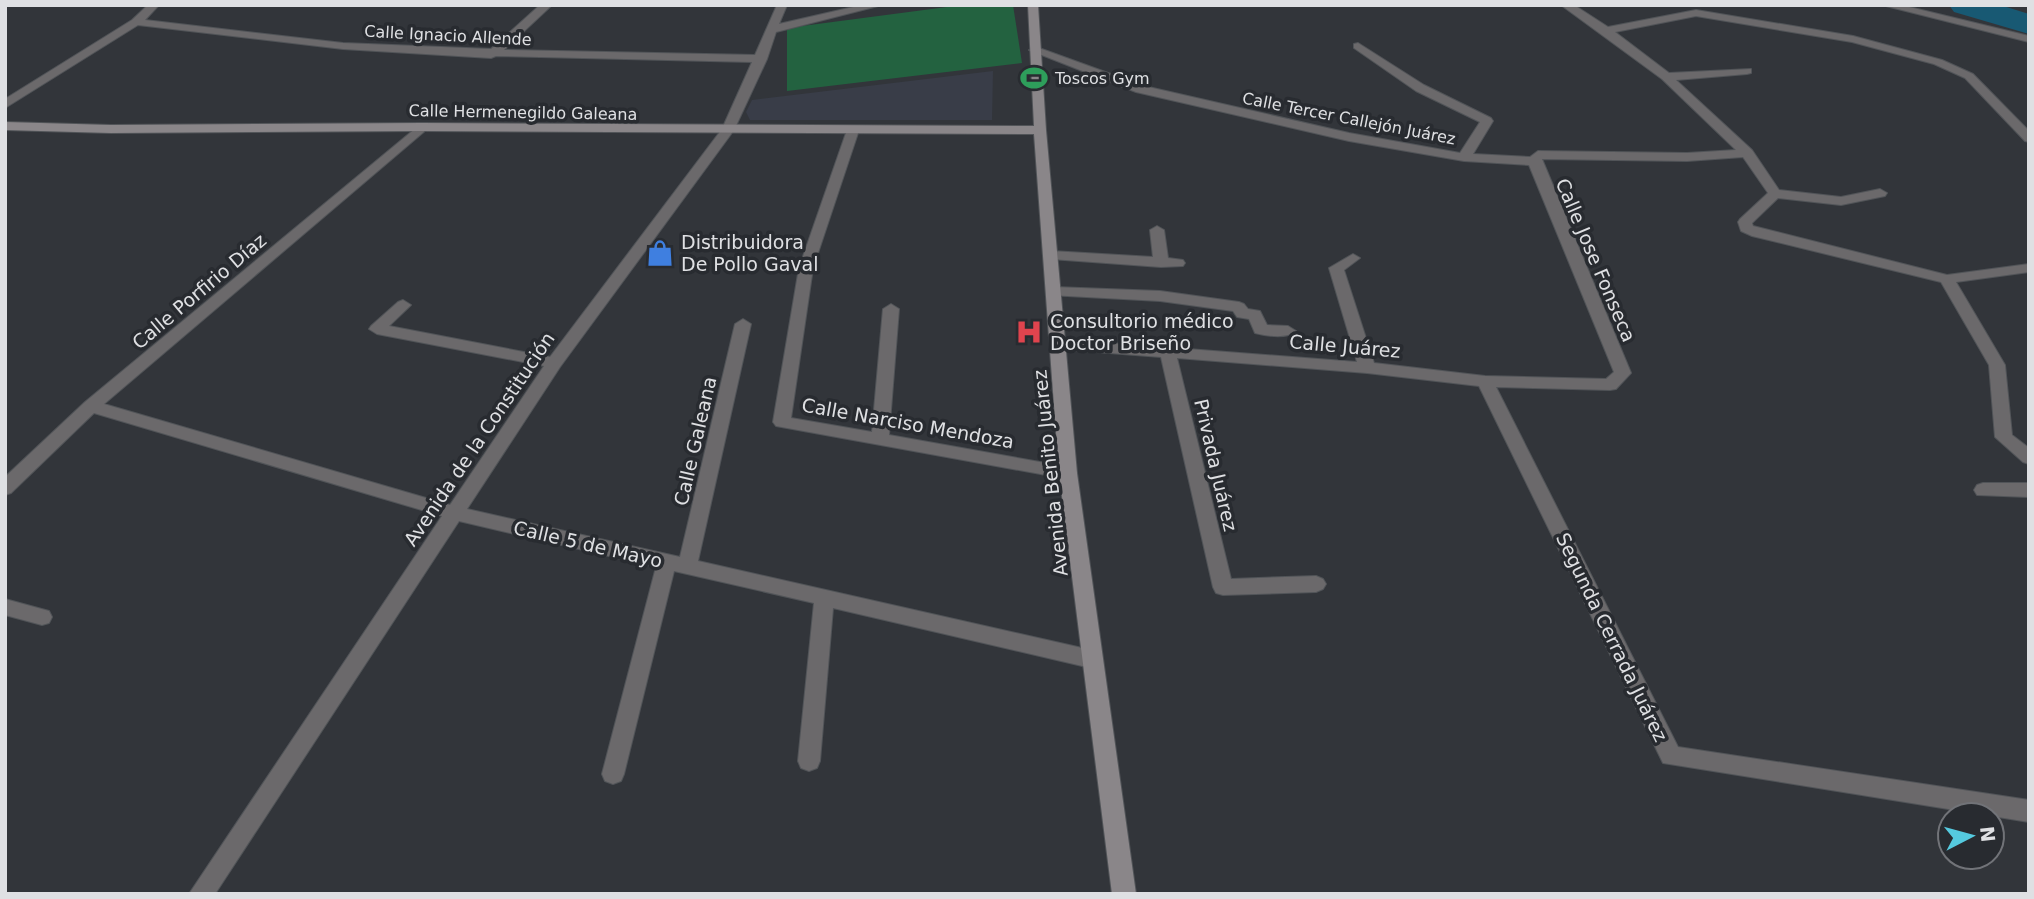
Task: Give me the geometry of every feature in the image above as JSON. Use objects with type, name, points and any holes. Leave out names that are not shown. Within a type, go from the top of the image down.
[{"type":"main road","name":"Avenida Benito Juárez","points":[[1033,5],[1040,130],[1068,473],[1124,894]]},
{"type":"main road","name":"Calle Hermenegildo Galeana","points":[[5,126],[111,129],[422,127],[1040,130]]},
{"type":"street","points":[[5,104],[136,22],[154,5]]},
{"type":"street","points":[[491,55],[547,5]]},
{"type":"street","name":"Avenida de la Constitución","points":[[201,894],[554,363],[728,130],[761,59],[782,5]]},
{"type":"street","points":[[773,29],[877,5]]},
{"type":"street","points":[[1566,5],[1606,31],[1666,77],[1747,153],[1775,194]]},
{"type":"street","points":[[1886,5],[2029,39]]},
{"type":"street","points":[[1606,31],[1696,13],[1853,39],[1938,62],[1969,76],[2029,138]]},
{"type":"street","name":"Calle Ignacio Allende","points":[[136,22],[343,46],[491,55],[761,59]]},
{"type":"street","points":[[1359,46],[1420,88],[1488,121],[1464,157]]},
{"type":"street","name":"Calle Tercer Callejón Juárez","points":[[1035,51],[1140,89],[1349,137],[1464,157],[1534,161],[1538,155],[1687,157],[1747,153]]},
{"type":"street","points":[[1666,77],[1747,71]]},
{"type":"street","name":"Calle Porfirio Díaz","points":[[5,488],[91,406],[422,127]]},
{"type":"street","name":"Calle Narciso Mendoza","points":[[853,130],[806,268],[782,422],[1068,473]]},
{"type":"street","name":"Calle Jose Fonseca","points":[[1534,161],[1623,373]]},
{"type":"street","points":[[1880,193],[1841,201],[1775,194],[1745,222],[1746,228],[1757,233],[1947,279],[2029,268]]},
{"type":"street","points":[[1157,230],[1161,263]]},
{"type":"street","points":[[1110,242],[1114,258]]},
{"type":"street","points":[[1051,255],[1178,263]]},
{"type":"street","points":[[1353,258],[1336,268],[1367,368]]},
{"type":"street","points":[[1947,279],[1997,365],[2004,437],[2029,458]]},
{"type":"street","points":[[1054,292],[1160,296],[1239,307],[1242,314],[1255,314],[1261,330],[1288,331]]},
{"type":"street","points":[[403,305],[377,329],[554,363]]},
{"type":"street","points":[[880,439],[891,309]]},
{"type":"street","name":"Calle Galeana","points":[[613,774],[677,564],[743,324]]},
{"type":"street","name":"Calle Juárez","points":[[1058,344],[1367,368],[1485,381],[1610,385],[1623,373]]},
{"type":"street","name":"Privada Juárez","points":[[1168,353],[1223,587],[1316,584]]},
{"type":"street","name":"Segunda Cerrada Juárez","points":[[1485,381],[1671,756],[2029,811]]},
{"type":"street","name":"Calle 5 de Mayo","points":[[91,406],[454,513],[1091,659]]},
{"type":"street","points":[[1983,490],[2029,490]]},
{"type":"street","points":[[809,761],[824,598]]},
{"type":"street","points":[[5,607],[42,617]]},
{"type":"shaded area","points":[[993,71],[992,120],[750,120],[746,112],[752,100]]},
{"type":"green space","points":[[962,5],[1013,5],[1022,63],[787,91],[787,28]]},
{"type":"waterway","points":[[1965,5],[2029,24]]},
{"type":"place","name":"Toscos Gym","points":[[1034,78]]},
{"type":"place","name":"Distribuidora De Pollo Gaval","points":[[660,253]]},
{"type":"place","name":"Consultorio médico Doctor Briseño","points":[[1029,332]]}]
